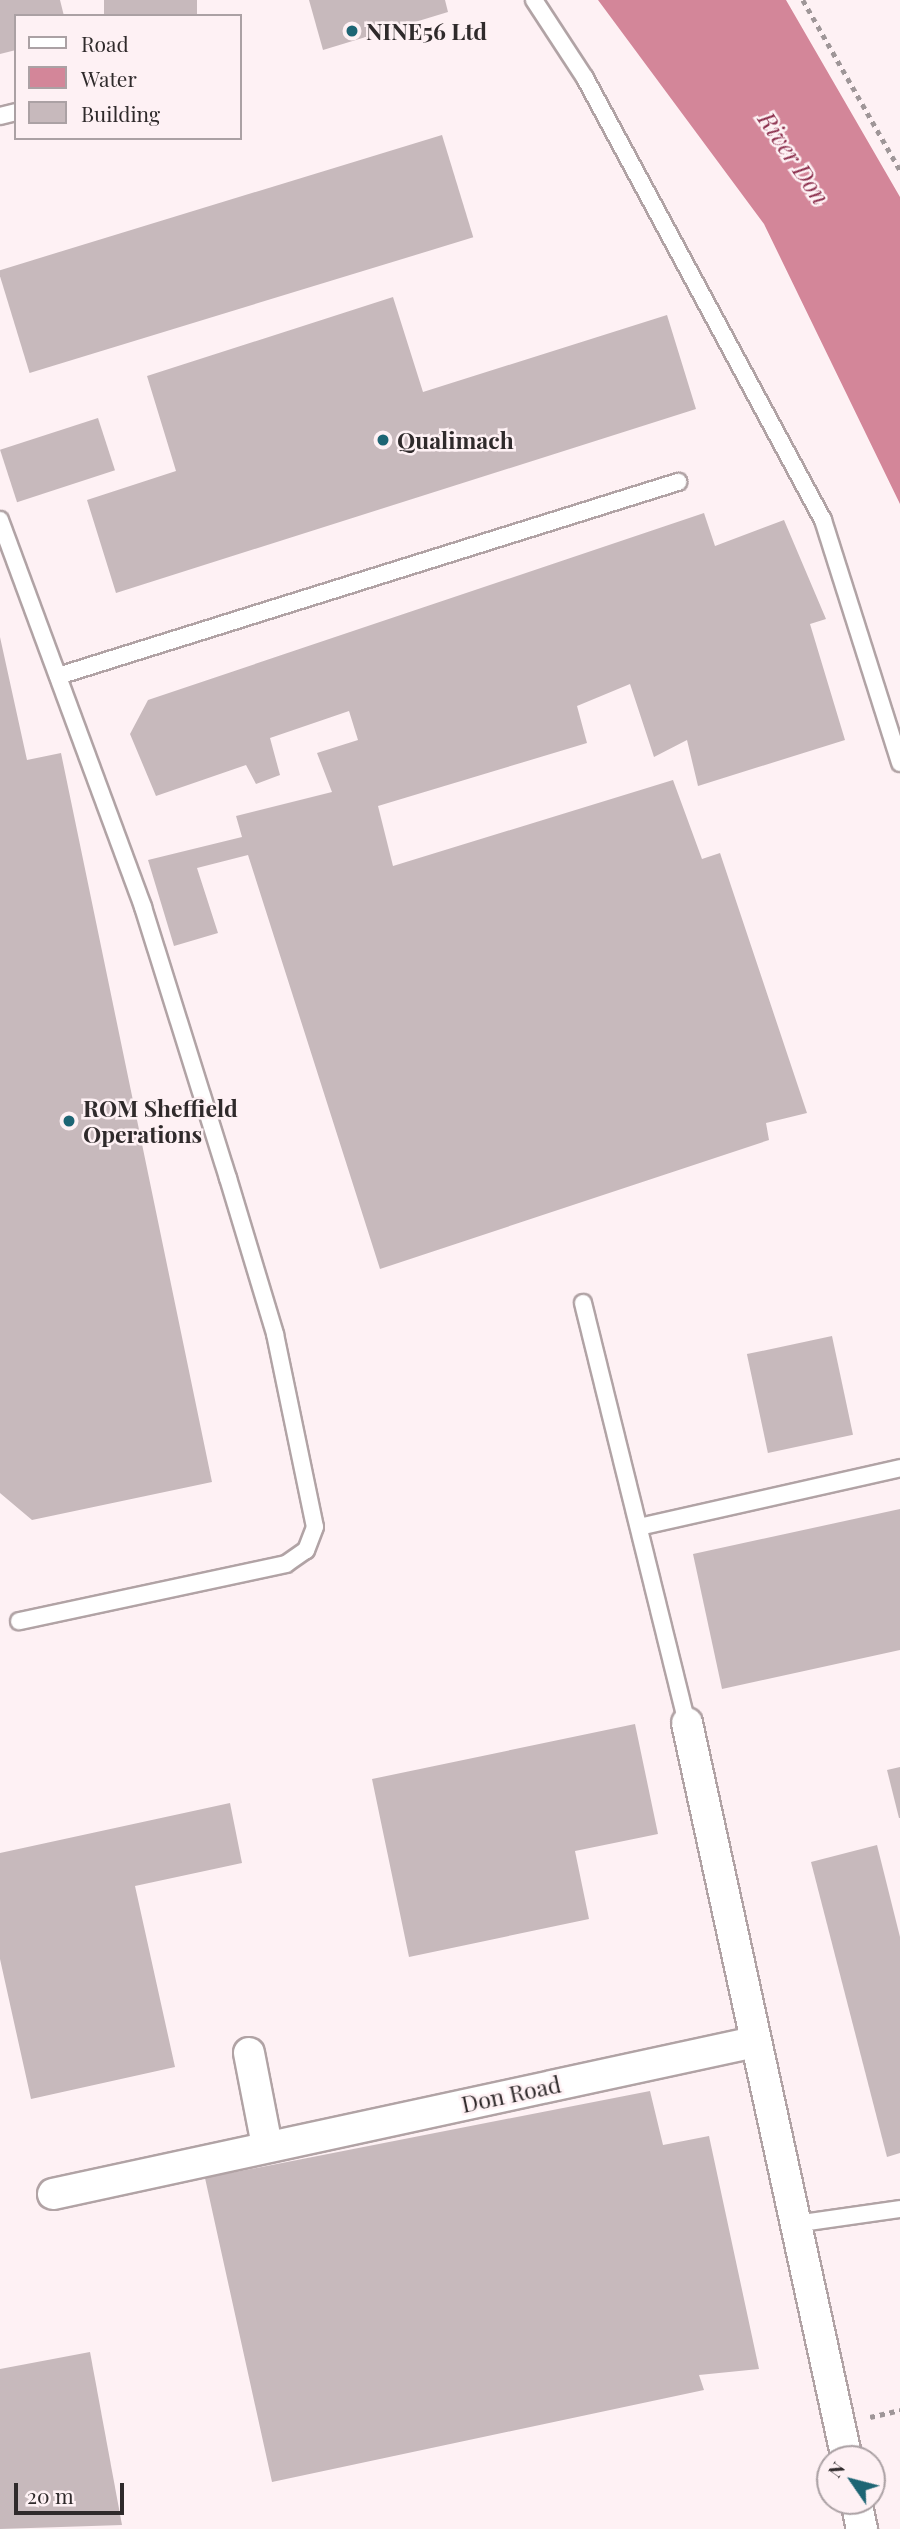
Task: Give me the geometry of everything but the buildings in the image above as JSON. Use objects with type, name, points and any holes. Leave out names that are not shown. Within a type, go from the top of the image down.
[{"type":"street","points":[[687,1723],[844,2445]]},
{"type":"street","name":"Don Road","points":[[53,2194],[755,2042]]},
{"type":"street","points":[[249,2053],[267,2146]]},
{"type":"lane","points":[[534,0],[585,78],[823,520],[900,763]]},
{"type":"lane","points":[[58,676],[678,482]]},
{"type":"lane","points":[[0,520],[143,907],[228,1178],[275,1334],[314,1527],[306,1550],[286,1564],[19,1621]]},
{"type":"lane","points":[[583,1303],[687,1723]]},
{"type":"lane","points":[[639,1527],[900,1468]]},
{"type":"lane","points":[[795,2224],[900,2209]]},
{"type":"path","points":[[803,0],[900,170]]},
{"type":"water","name":"River Don","points":[[598,0],[786,0],[900,197],[900,504],[764,224]]},
{"type":"place","name":"NINE56 Ltd","points":[[352,31]]},
{"type":"place","name":"Qualimach","points":[[383,440]]},
{"type":"place","name":"ROM Sheffield Operations","points":[[69,1121]]}]
